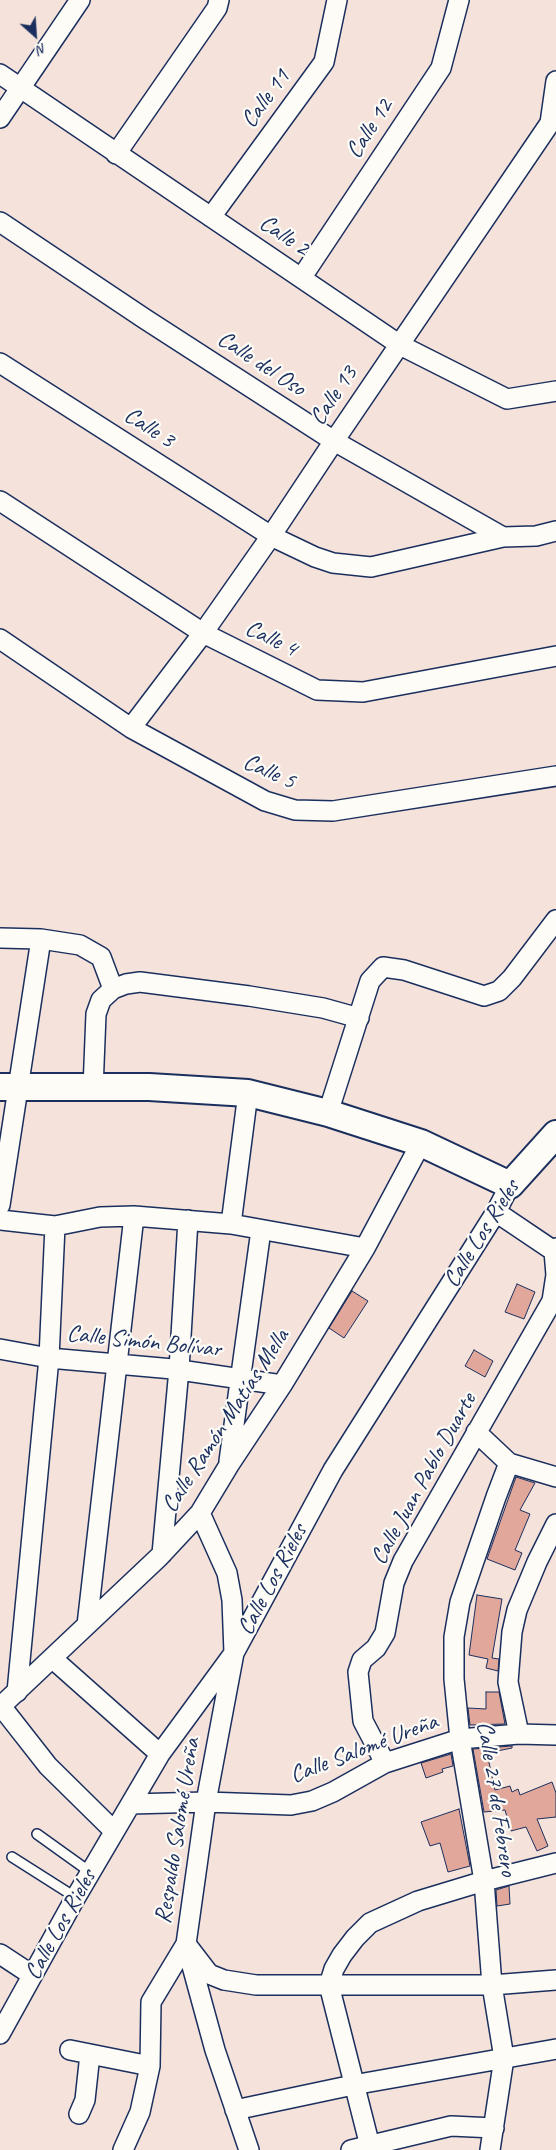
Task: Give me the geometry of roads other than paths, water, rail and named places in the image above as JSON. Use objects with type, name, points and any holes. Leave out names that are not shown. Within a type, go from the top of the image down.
[{"type":"street","points":[[0,118],[80,0]]},
{"type":"street","points":[[116,154],[217,8],[219,0]]},
{"type":"street","name":"Calle 11","points":[[211,216],[324,62],[337,0]]},
{"type":"street","name":"Calle 12","points":[[302,277],[441,68],[459,0]]},
{"type":"street","name":"Calle 2","points":[[0,74],[400,344],[507,399],[556,391]]},
{"type":"street","name":"Calle 13","points":[[131,728],[203,634],[271,536],[550,123],[556,81]]},
{"type":"street","name":"Calle del Oso","points":[[0,222],[334,441],[503,537]]},
{"type":"street","name":"Calle 3","points":[[0,363],[271,536],[315,557],[333,563],[371,567],[503,537],[536,536],[556,531]]},
{"type":"street","name":"Calle 4","points":[[0,501],[203,634],[317,690],[363,692],[556,656]]},
{"type":"street","name":"Calle 5","points":[[0,639],[131,728],[265,802],[295,810],[333,811],[556,776]]},
{"type":"street","points":[[328,1113],[370,981],[383,967],[404,970],[484,996],[499,991],[512,978],[556,920]]},
{"type":"street","points":[[0,938],[41,939],[80,945],[100,957],[114,989]]},
{"type":"street","points":[[0,1205],[8,1088],[41,939]]},
{"type":"street","points":[[93,1089],[96,1014],[101,1000],[114,989],[126,984],[140,982],[323,1008],[359,1018]]},
{"type":"street","points":[[8,1088],[93,1089],[149,1087],[248,1093],[328,1113],[421,1143],[510,1185]]},
{"type":"street","points":[[232,1224],[248,1093]]},
{"type":"street","name":"Calle Los Rieles","points":[[0,2034],[75,1897],[160,1754],[234,1653],[333,1470],[496,1212],[510,1185],[556,1134]]},
{"type":"street","name":"Calle Ramón Matías Mella","points":[[0,1707],[162,1554],[200,1513],[228,1465],[282,1385],[365,1248],[421,1143]]},
{"type":"street","points":[[496,1212],[555,1249]]},
{"type":"street","points":[[0,1220],[55,1226],[100,1217],[134,1216],[188,1220],[232,1224],[365,1248]]},
{"type":"street","points":[[87,1625],[134,1216]]},
{"type":"street","points":[[162,1554],[179,1370],[188,1220]]},
{"type":"street","points":[[16,1692],[49,1358],[55,1226]]},
{"type":"street","points":[[228,1465],[261,1230]]},
{"type":"street","name":"Calle Juan Pablo Duarte","points":[[385,1763],[363,1721],[358,1672],[362,1660],[376,1648],[385,1633],[394,1583],[403,1562],[476,1432],[554,1302],[555,1249]]},
{"type":"street","name":"Calle Simón Bolívar","points":[[0,1349],[49,1358],[179,1370],[282,1385]]},
{"type":"street","points":[[476,1432],[509,1463],[556,1477]]},
{"type":"street","name":"Calle 27 de Febrero","points":[[490,2150],[504,2058],[492,1985],[484,1881],[460,1739],[454,1637],[460,1602],[509,1463]]},
{"type":"street","name":"Respaldo Salomé Ureña","points":[[123,2150],[140,2112],[150,2066],[151,2002],[186,1944],[206,1802],[234,1653],[232,1600],[227,1573],[200,1513]]},
{"type":"street","points":[[519,1734],[508,1682],[512,1632],[518,1610],[537,1562],[556,1524]]},
{"type":"street","points":[[53,1659],[160,1754]]},
{"type":"street","points":[[0,1707],[48,1766],[114,1831]]},
{"type":"street","name":"Calle Salomé Ureña","points":[[130,1804],[206,1802],[291,1805],[312,1801],[333,1792],[385,1763],[460,1739],[519,1734],[556,1734]]},
{"type":"street","points":[[370,2147],[329,1985],[334,1969],[342,1955],[370,1923],[418,1902],[484,1881],[556,1864]]},
{"type":"street","points":[[186,1944],[209,1974],[224,1980],[256,1985],[492,1985],[556,1980]]},
{"type":"street","points":[[186,1944],[215,2050],[249,2150]]},
{"type":"street","points":[[0,1954],[32,1975]]},
{"type":"street","points":[[235,2110],[353,2085],[556,2049]]},
{"type":"street","points":[[70,2050],[150,2066]]},
{"type":"street","points":[[79,2114],[85,2100],[90,2054]]},
{"type":"street","points":[[351,2150],[370,2147],[451,2126],[494,2128]]},
{"type":"lane","points":[[37,1834],[90,1872]]},
{"type":"lane","points":[[12,1857],[75,1897]]}]
